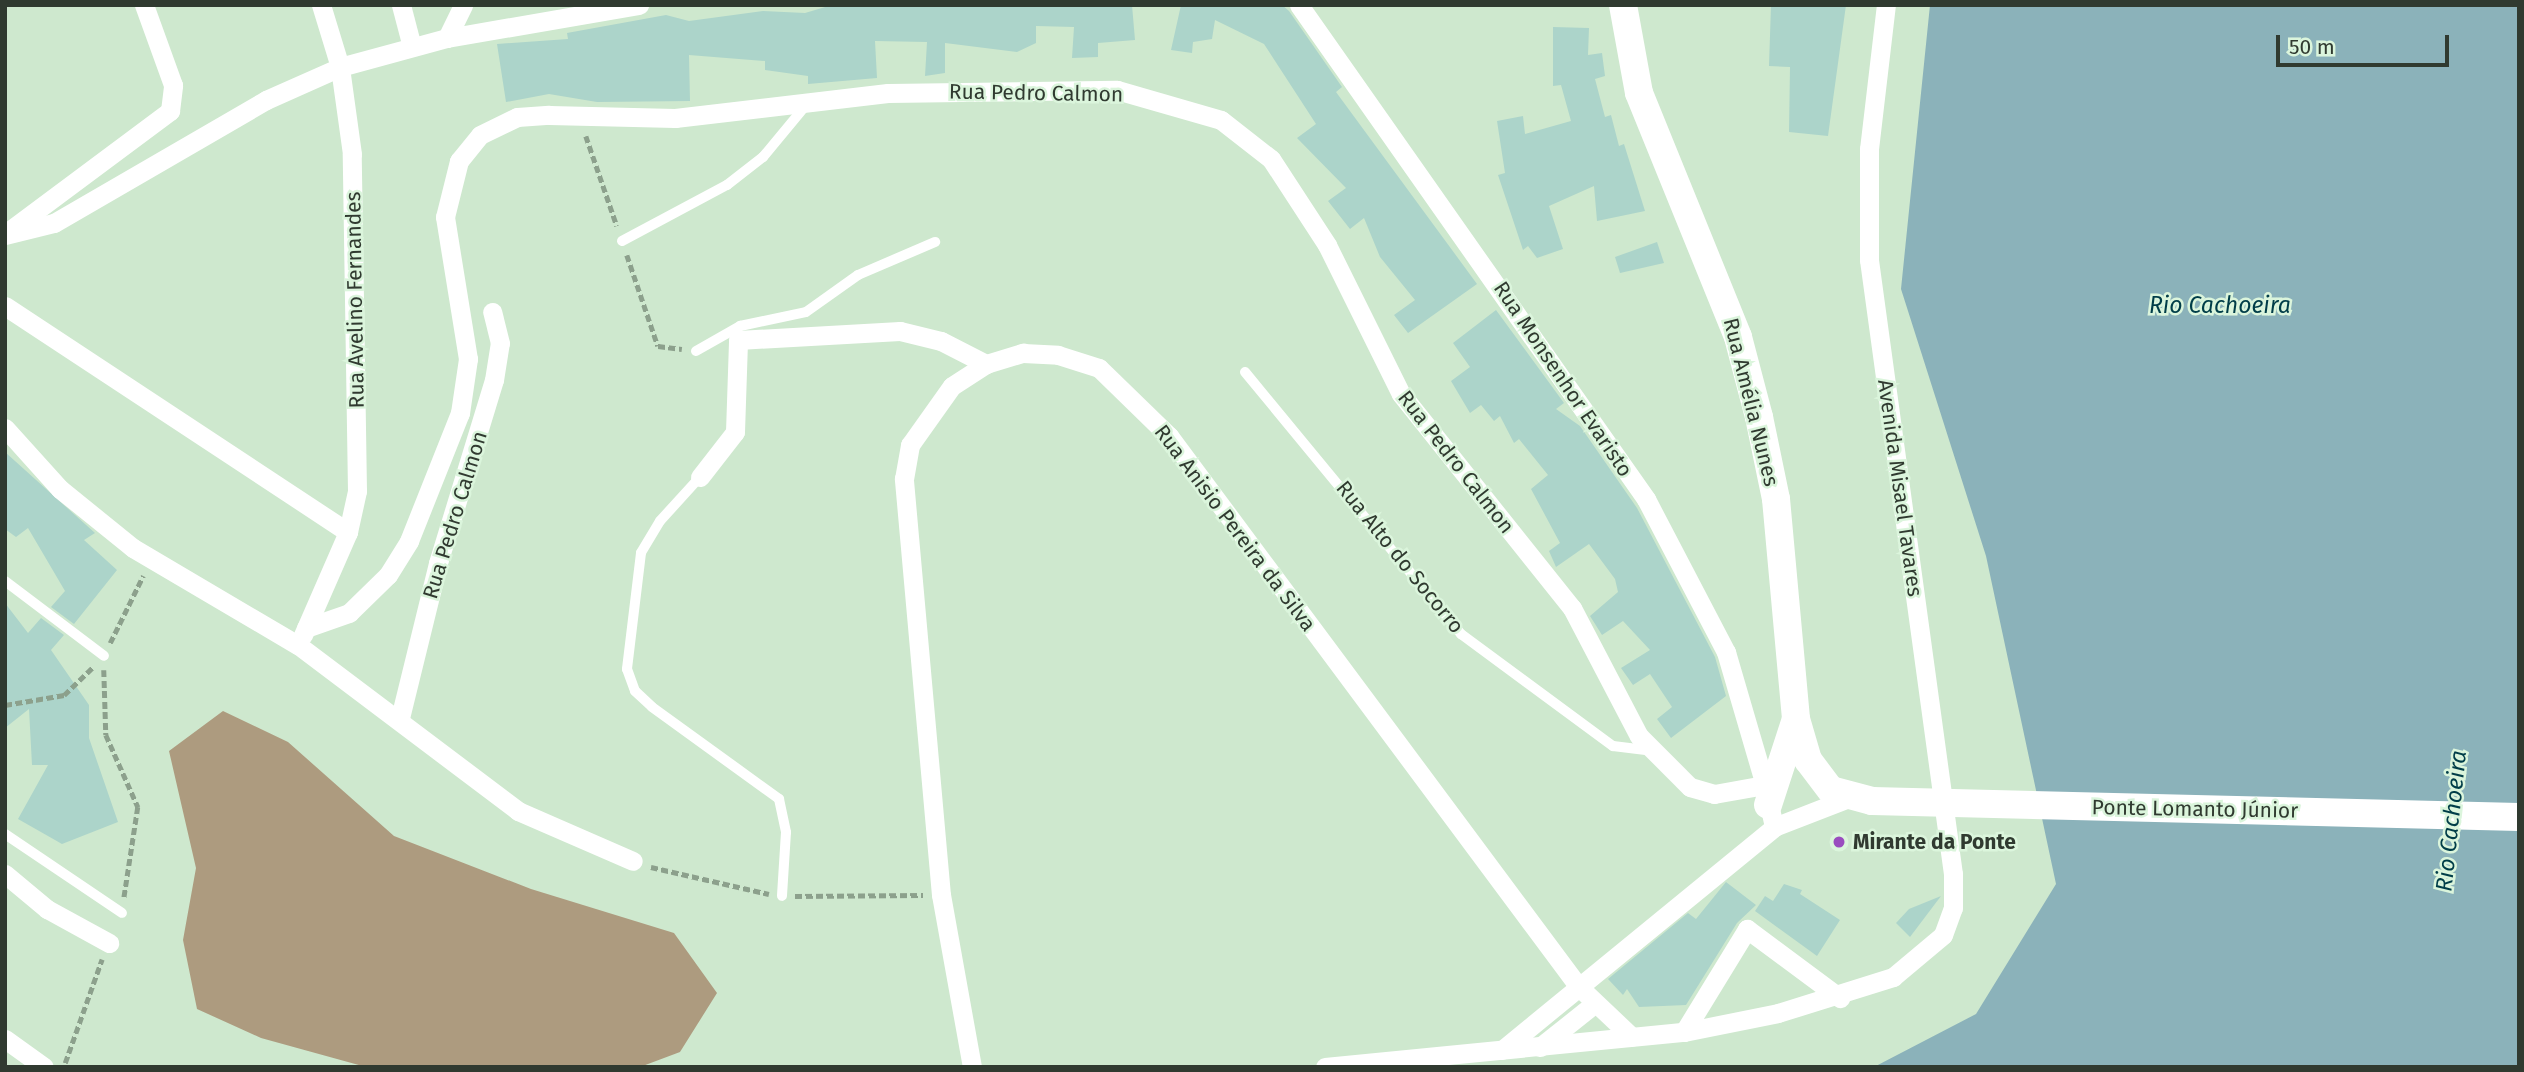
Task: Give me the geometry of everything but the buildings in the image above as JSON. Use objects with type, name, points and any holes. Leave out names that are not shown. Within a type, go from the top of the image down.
[{"type":"main road","name":"Rua Amélia Nunes","points":[[1623,5],[1639,93],[1738,337],[1759,417],[1776,499],[1796,719],[1814,770],[1859,800]]},
{"type":"main road","points":[[1769,806],[1796,719]]},
{"type":"main road","name":"Ponte Lomanto Júnior","points":[[1859,800],[2519,817]]},
{"type":"street","points":[[5,235],[170,111],[173,85],[144,5]]},
{"type":"street","name":"Rua Avelino Fernandes","points":[[302,637],[348,532],[357,491],[357,310],[352,154],[340,67],[321,5]]},
{"type":"street","points":[[401,5],[412,47]]},
{"type":"street","points":[[447,38],[463,5]]},
{"type":"street","points":[[5,235],[54,223],[266,100],[340,67],[447,38],[639,5]]},
{"type":"street","name":"Rua Monsenhor Evaristo","points":[[1299,5],[1646,499],[1726,652],[1769,806]]},
{"type":"street","name":"Avenida Misael Tavares","points":[[1840,998],[1920,960],[1943,935],[1953,908],[1953,874],[1869,260],[1869,149],[1885,5]]},
{"type":"street","name":"Rua Pedro Calmon","points":[[302,637],[349,613],[387,575],[409,541],[460,413],[468,359],[445,217],[459,161],[480,135],[517,117],[675,118],[810,101],[968,89],[1117,90],[1221,120],[1245,135],[1271,159],[1326,245],[1401,394],[1572,608],[1652,751],[1690,787],[1769,806]]},
{"type":"street","points":[[5,306],[348,532]]},
{"type":"street","name":"Rua Pedro Calmon","points":[[400,718],[438,563],[501,351],[492,312]]},
{"type":"street","points":[[700,477],[735,432],[738,340],[900,331],[941,341],[986,365]]},
{"type":"street","name":"Rua Anisio Pereira da Silva","points":[[972,1067],[941,895],[904,479],[911,444],[928,413],[986,365],[1023,353],[1089,365],[1169,436],[1578,986],[1594,1004],[1632,1037]]},
{"type":"street","points":[[5,428],[60,489],[152,559],[302,637],[464,775],[518,811],[633,861]]},
{"type":"street","points":[[1502,1050],[1578,986],[1769,806],[1859,800]]},
{"type":"street","points":[[5,874],[47,909],[109,943]]},
{"type":"street","points":[[1684,1032],[1746,929],[1840,998]]},
{"type":"street","points":[[1325,1067],[1684,1032],[1840,998]]},
{"type":"street","points":[[1539,1048],[1594,1004]]},
{"type":"street","points":[[5,1039],[44,1067]]},
{"type":"lane","points":[[622,241],[727,185],[763,157],[810,101]]},
{"type":"lane","points":[[696,351],[740,326],[806,312],[859,275],[934,242]]},
{"type":"lane","name":"Rua Alto do Socorro","points":[[1245,372],[1461,634],[1613,746],[1652,751]]},
{"type":"lane","points":[[700,477],[660,521],[642,553],[627,669],[635,691],[652,707],[779,799],[786,832],[782,896]]},
{"type":"lane","points":[[5,581],[104,656]]},
{"type":"lane","points":[[5,834],[122,913]]},
{"type":"path","points":[[5,705],[64,695],[104,656],[152,559]]},
{"type":"path","points":[[104,656],[106,735],[138,807],[122,913]]},
{"type":"path","points":[[64,1067],[84,996],[109,943]]},
{"type":"shaded area","points":[[223,711],[288,742],[394,836],[531,889],[674,933],[717,993],[680,1052],[640,1067],[366,1067],[261,1038],[197,1009],[183,940],[196,868],[169,751]]},
{"type":"water","name":"Rio Cachoeira","points":[[1930,5],[2519,5],[2519,1067],[1874,1067],[1976,1014],[2056,884],[1986,556],[1901,289]]},
{"type":"place","name":"Mirante da Ponte","points":[[1839,842]]}]
